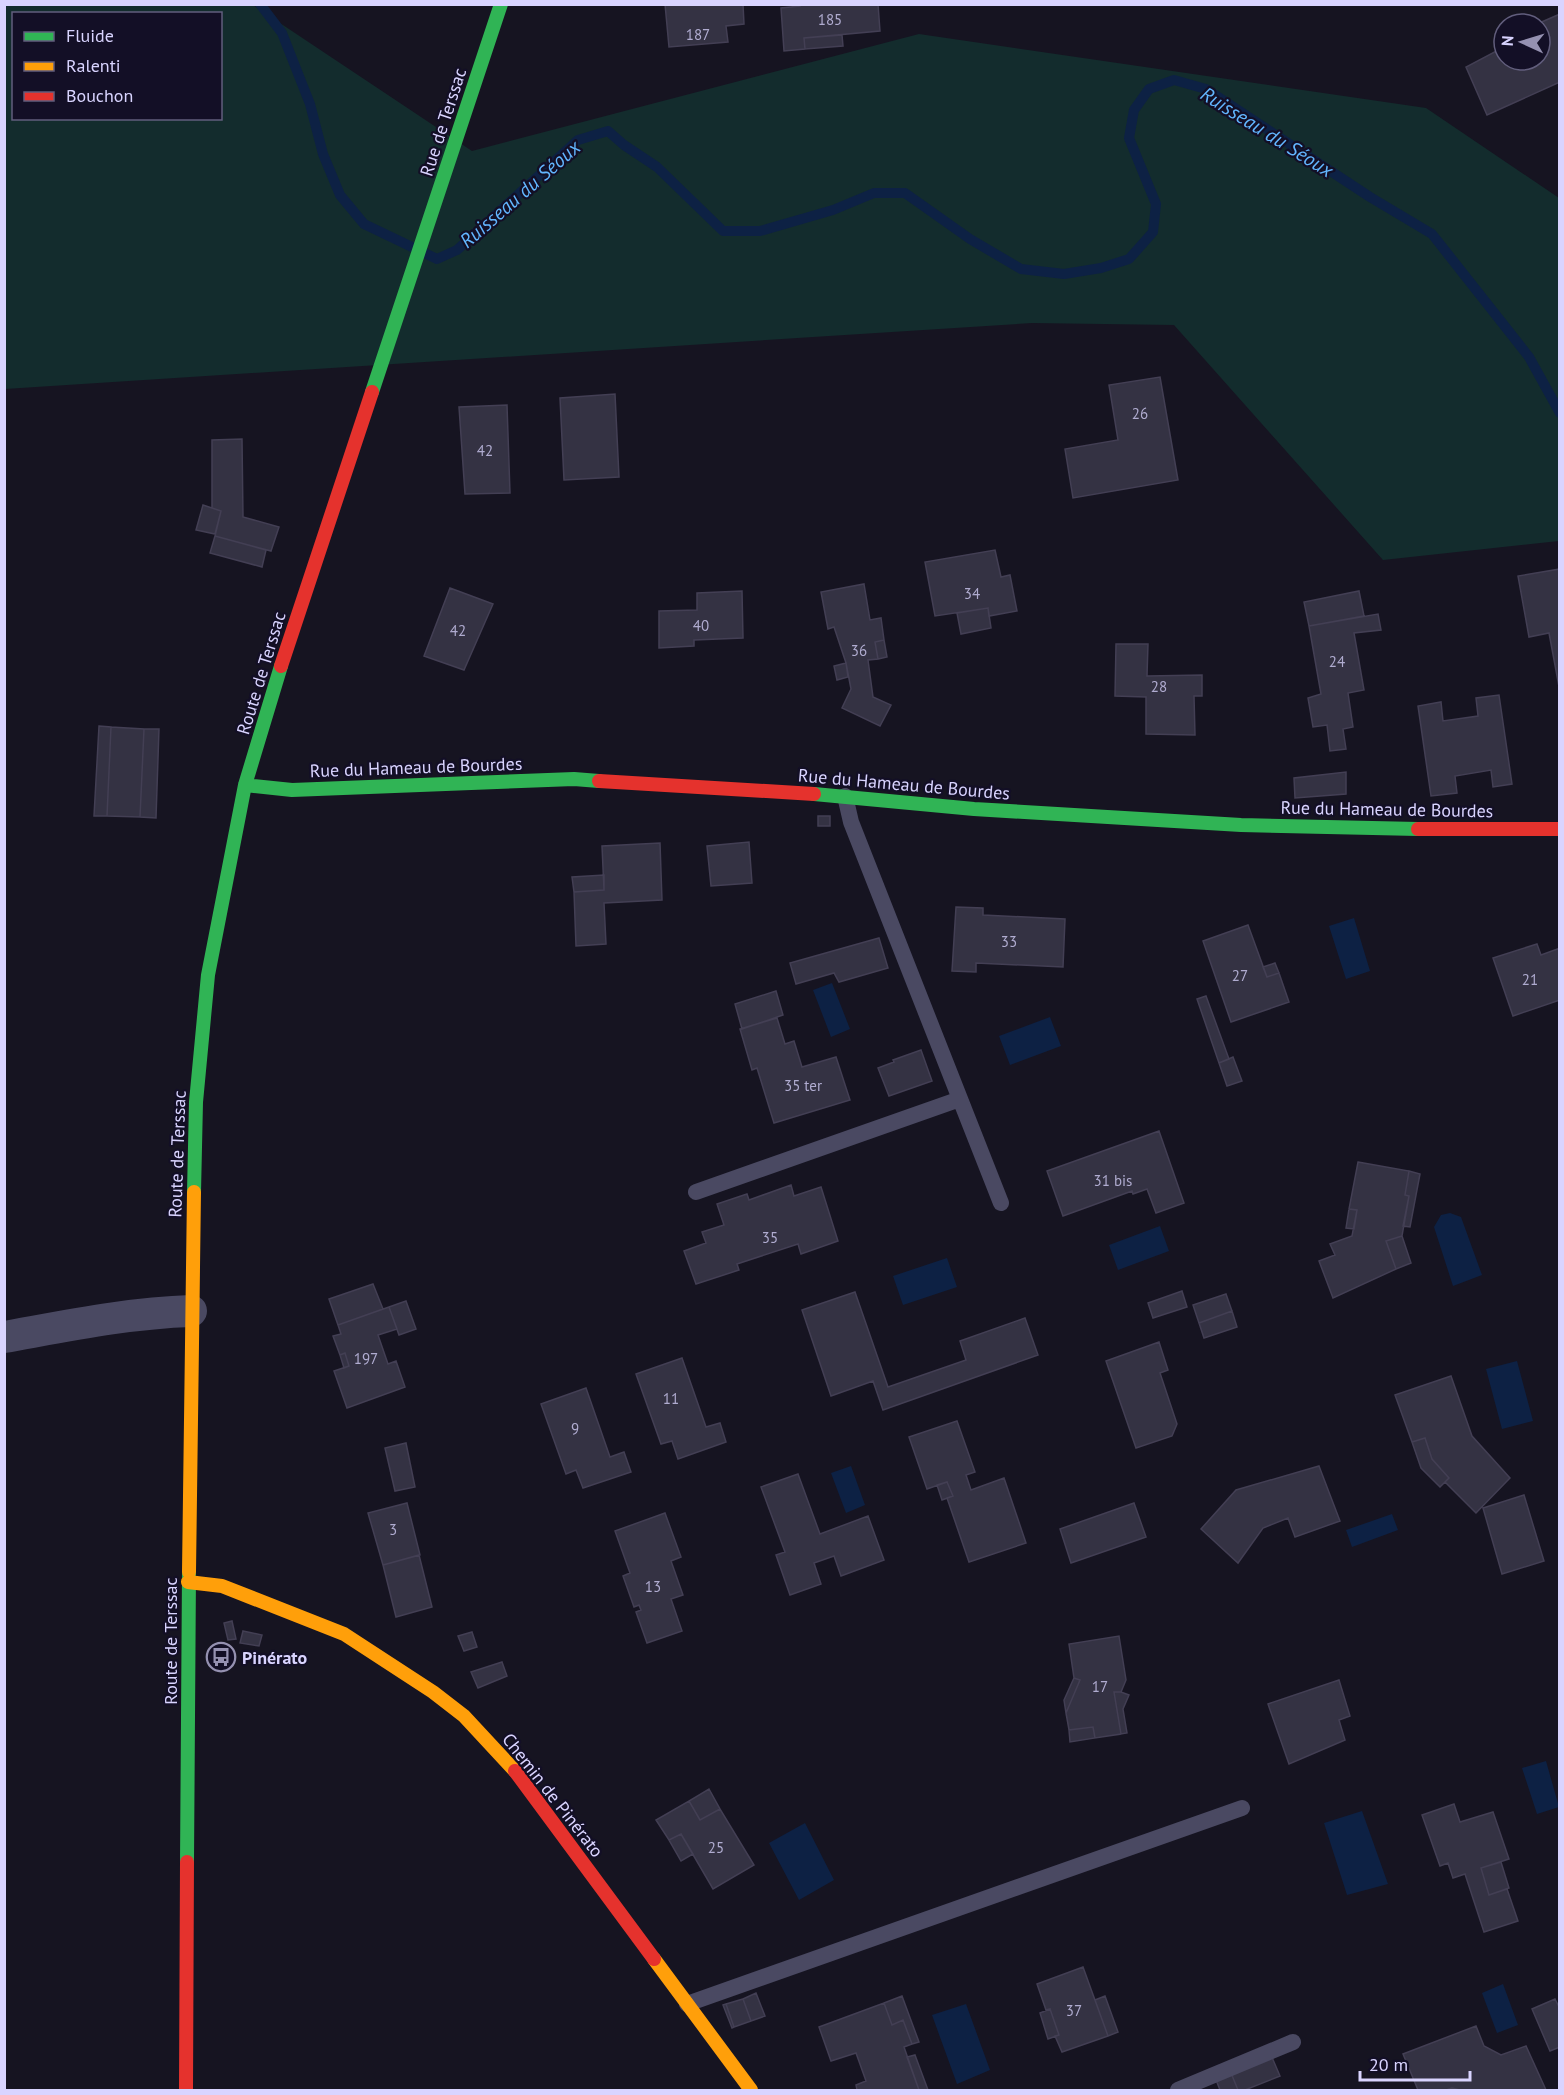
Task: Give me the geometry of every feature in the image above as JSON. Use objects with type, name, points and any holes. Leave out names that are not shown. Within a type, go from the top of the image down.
[{"type":"street","name":"Rue de Terssac","points":[[419,251],[501,4]]},
{"type":"street","name":"Route de Terssac","points":[[186,2091],[191,1311],[196,1102],[207,986],[222,896],[245,785],[286,649],[419,251]]},
{"type":"street","name":"Rue du Hameau de Bourdes","points":[[245,785],[292,790],[574,779],[845,796],[974,809],[1241,825],[1389,829],[1560,829]]},
{"type":"street","points":[[4,1337],[157,1312],[191,1311]]},
{"type":"street","name":"Chemin de Pinérato","points":[[188,1582],[222,1586],[344,1634],[433,1692],[464,1716],[515,1771],[751,2091]]},
{"type":"lane","points":[[845,796],[851,822],[1001,1203]]},
{"type":"lane","points":[[696,1192],[960,1099]]},
{"type":"lane","points":[[687,2004],[1242,1808]]},
{"type":"lane","points":[[1178,2091],[1293,2042]]},
{"type":"green space","points":[[5,5],[253,5],[472,151],[919,34],[1426,108],[1559,198],[1559,541],[1383,560],[1174,325],[1032,323],[5,389]]},
{"type":"water","points":[[1354,918],[1370,971],[1346,979],[1329,926]]},
{"type":"water","points":[[832,983],[850,1029],[831,1037],[813,990]]},
{"type":"water","points":[[1050,1017],[1061,1046],[1010,1065],[999,1036]]},
{"type":"water","points":[[1450,1213],[1461,1217],[1482,1275],[1453,1286],[1434,1227],[1441,1215]]},
{"type":"water","points":[[1160,1226],[1169,1251],[1118,1270],[1109,1245]]},
{"type":"water","points":[[947,1258],[957,1287],[903,1305],[893,1276]]},
{"type":"water","points":[[1517,1361],[1533,1421],[1502,1429],[1486,1369]]},
{"type":"water","points":[[851,1466],[865,1505],[846,1513],[831,1473]]},
{"type":"water","points":[[1392,1514],[1398,1530],[1352,1547],[1346,1530]]},
{"type":"water","points":[[1546,1761],[1559,1807],[1537,1814],[1522,1768]]},
{"type":"water","points":[[1362,1811],[1388,1884],[1347,1895],[1324,1823]]},
{"type":"water","points":[[805,1823],[834,1880],[799,1900],[769,1843]]},
{"type":"water","points":[[1503,1984],[1518,2025],[1497,2033],[1482,1993]]},
{"type":"water","points":[[966,2004],[990,2070],[957,2084],[932,2015]]},
{"type":"building","points":[[665,4],[743,4],[744,24],[726,26],[728,42],[669,47]]},
{"type":"building","points":[[800,4],[878,4],[880,31],[804,38],[805,49],[784,51],[781,8],[800,6]]},
{"type":"building","points":[[1560,14],[1560,82],[1487,115],[1466,67],[1492,53],[1492,72],[1552,72],[1552,17]]},
{"type":"building","points":[[842,35],[843,46],[805,49],[804,38]]},
{"type":"building","points":[[1160,377],[1178,480],[1073,498],[1065,449],[1118,440],[1109,385]]},
{"type":"building","points":[[615,394],[619,477],[564,480],[560,398]]},
{"type":"building","points":[[507,405],[510,493],[465,494],[459,407]]},
{"type":"building","points":[[242,439],[243,517],[279,527],[271,551],[215,536],[221,511],[212,508],[212,440]]},
{"type":"building","points":[[203,505],[221,511],[215,534],[196,530]]},
{"type":"building","points":[[215,536],[266,550],[262,567],[210,553]]},
{"type":"building","points":[[995,550],[1001,577],[1010,575],[1017,611],[989,616],[988,608],[935,616],[925,562]]},
{"type":"building","points":[[1560,569],[1560,692],[1549,633],[1529,637],[1518,576]]},
{"type":"building","points":[[864,584],[870,620],[881,618],[884,640],[875,642],[878,659],[868,660],[873,697],[891,705],[880,726],[842,708],[851,689],[846,663],[834,627],[828,629],[821,592]]},
{"type":"building","points":[[450,588],[493,604],[464,670],[424,656]]},
{"type":"building","points":[[742,591],[743,638],[694,640],[694,646],[659,648],[659,611],[697,610],[697,593]]},
{"type":"building","points":[[1359,591],[1364,616],[1309,626],[1304,602]]},
{"type":"building","points":[[988,608],[991,628],[961,634],[957,613]]},
{"type":"building","points":[[1378,614],[1381,630],[1354,633],[1364,690],[1348,693],[1353,727],[1343,729],[1346,749],[1330,751],[1327,725],[1313,727],[1308,698],[1321,694],[1309,626]]},
{"type":"building","points":[[884,640],[887,657],[878,659],[875,642]]},
{"type":"building","points":[[1116,644],[1148,644],[1147,676],[1202,675],[1202,696],[1194,696],[1195,735],[1146,734],[1146,697],[1115,696]]},
{"type":"building","points":[[846,663],[848,677],[837,680],[834,666]]},
{"type":"building","points":[[1499,695],[1512,784],[1493,787],[1491,770],[1455,776],[1457,793],[1431,796],[1418,706],[1441,702],[1443,721],[1478,716],[1476,698]]},
{"type":"building","points":[[99,726],[111,727],[107,816],[94,816]]},
{"type":"building","points":[[111,727],[144,729],[140,817],[107,816]]},
{"type":"building","points":[[144,729],[159,729],[156,818],[140,817]]},
{"type":"building","points":[[1346,772],[1346,794],[1295,798],[1294,778]]},
{"type":"building","points":[[818,816],[830,816],[830,826],[818,826]]},
{"type":"building","points":[[749,842],[752,883],[711,886],[707,846]]},
{"type":"building","points":[[660,843],[662,900],[604,903],[606,944],[576,946],[574,892],[604,890],[602,846]]},
{"type":"building","points":[[604,875],[604,890],[574,892],[572,877]]},
{"type":"building","points":[[956,907],[983,908],[983,915],[1065,919],[1063,967],[976,963],[976,972],[952,971]]},
{"type":"building","points":[[1248,925],[1267,977],[1279,973],[1289,1002],[1231,1022],[1203,941]]},
{"type":"building","points":[[879,938],[888,968],[839,982],[834,973],[796,984],[790,963]]},
{"type":"building","points":[[1537,944],[1541,955],[1560,948],[1560,1000],[1513,1016],[1493,958]]},
{"type":"building","points":[[1275,963],[1279,973],[1267,977],[1263,967]]},
{"type":"building","points":[[776,991],[783,1015],[742,1029],[735,1004]]},
{"type":"building","points":[[1206,996],[1229,1059],[1219,1063],[1197,999]]},
{"type":"building","points":[[777,1018],[785,1044],[794,1041],[802,1067],[836,1057],[850,1100],[774,1123],[757,1068],[752,1070],[740,1029]]},
{"type":"building","points":[[921,1050],[932,1081],[889,1096],[878,1068]]},
{"type":"building","points":[[1233,1057],[1242,1081],[1227,1086],[1219,1063]]},
{"type":"building","points":[[1159,1131],[1184,1203],[1156,1213],[1147,1189],[1133,1194],[1132,1191],[1063,1216],[1047,1171]]},
{"type":"building","points":[[1358,1162],[1409,1171],[1405,1195],[1409,1196],[1402,1236],[1386,1241],[1396,1269],[1333,1298],[1319,1261],[1335,1255],[1330,1244],[1352,1236],[1357,1210],[1349,1209]]},
{"type":"building","points":[[1409,1171],[1420,1174],[1410,1227],[1403,1226],[1409,1196],[1405,1195]]},
{"type":"building","points":[[791,1185],[794,1196],[821,1187],[838,1241],[801,1254],[798,1244],[737,1264],[739,1270],[696,1284],[684,1251],[706,1243],[702,1232],[724,1225],[717,1204],[747,1194],[749,1200]]},
{"type":"building","points":[[1349,1209],[1357,1210],[1354,1229],[1346,1228]]},
{"type":"building","points":[[1402,1236],[1411,1263],[1396,1269],[1386,1241]]},
{"type":"building","points":[[373,1284],[383,1309],[338,1325],[329,1299]]},
{"type":"building","points":[[1182,1291],[1187,1307],[1153,1318],[1148,1303]]},
{"type":"building","points":[[855,1292],[888,1387],[966,1360],[960,1341],[1025,1318],[1038,1355],[883,1410],[873,1381],[831,1396],[802,1310]]},
{"type":"building","points":[[1226,1294],[1232,1311],[1199,1323],[1193,1305]]},
{"type":"building","points":[[406,1301],[416,1329],[399,1335],[389,1307]]},
{"type":"building","points":[[389,1307],[397,1329],[378,1335],[388,1364],[396,1361],[405,1387],[347,1408],[334,1371],[349,1366],[345,1353],[340,1355],[333,1336],[341,1334],[338,1325]]},
{"type":"building","points":[[1232,1311],[1237,1327],[1204,1338],[1199,1323]]},
{"type":"building","points":[[1159,1342],[1168,1370],[1160,1373],[1177,1424],[1172,1436],[1136,1448],[1106,1361]]},
{"type":"building","points":[[345,1353],[349,1366],[344,1368],[340,1355]]},
{"type":"building","points":[[682,1358],[706,1427],[720,1423],[726,1442],[678,1459],[672,1441],[661,1444],[636,1374]]},
{"type":"building","points":[[1451,1376],[1472,1436],[1510,1478],[1476,1513],[1445,1482],[1449,1478],[1432,1459],[1425,1438],[1412,1442],[1395,1395]]},
{"type":"building","points":[[586,1388],[610,1457],[624,1452],[631,1472],[583,1488],[576,1470],[566,1474],[541,1404]]},
{"type":"building","points":[[957,1421],[975,1472],[966,1475],[971,1490],[1004,1478],[1026,1543],[969,1562],[947,1498],[953,1496],[947,1482],[927,1489],[909,1437]]},
{"type":"building","points":[[1425,1438],[1432,1459],[1449,1478],[1440,1487],[1421,1468],[1412,1442]]},
{"type":"building","points":[[406,1443],[415,1487],[395,1491],[385,1448]]},
{"type":"building","points":[[1319,1466],[1340,1521],[1295,1537],[1288,1518],[1263,1528],[1238,1563],[1201,1529],[1236,1490]]},
{"type":"building","points":[[798,1474],[820,1534],[868,1516],[884,1560],[841,1576],[834,1556],[814,1563],[821,1584],[790,1595],[776,1555],[785,1552],[761,1487]]},
{"type":"building","points":[[947,1482],[953,1496],[942,1500],[937,1485]]},
{"type":"building","points":[[1524,1495],[1544,1561],[1502,1574],[1483,1508]]},
{"type":"building","points":[[407,1503],[420,1555],[383,1565],[368,1513]]},
{"type":"building","points":[[1134,1503],[1146,1537],[1071,1563],[1060,1529]]},
{"type":"building","points":[[665,1513],[681,1557],[671,1561],[683,1595],[671,1599],[682,1631],[647,1643],[636,1612],[641,1610],[639,1605],[634,1607],[623,1576],[630,1573],[615,1531]]},
{"type":"building","points":[[419,1555],[432,1607],[396,1617],[383,1565]]},
{"type":"building","points":[[232,1621],[236,1639],[228,1640],[224,1623]]},
{"type":"building","points":[[243,1631],[262,1635],[259,1646],[240,1643]]},
{"type":"building","points":[[472,1632],[477,1647],[464,1651],[458,1636]]},
{"type":"building","points":[[1119,1636],[1126,1680],[1121,1692],[1114,1692],[1121,1734],[1095,1738],[1093,1727],[1069,1730],[1066,1713],[1080,1680],[1074,1678],[1069,1644]]},
{"type":"building","points":[[502,1662],[507,1676],[478,1688],[471,1672]]},
{"type":"building","points":[[1074,1678],[1080,1680],[1066,1713],[1064,1700]]},
{"type":"building","points":[[1339,1680],[1350,1716],[1339,1720],[1345,1740],[1289,1764],[1268,1704]]},
{"type":"building","points":[[1114,1692],[1129,1695],[1123,1709],[1127,1733],[1121,1734]]},
{"type":"building","points":[[1093,1727],[1095,1738],[1070,1742],[1069,1730]]},
{"type":"building","points":[[709,1789],[720,1809],[700,1820],[689,1801]]},
{"type":"building","points":[[689,1801],[700,1820],[720,1809],[754,1865],[713,1889],[681,1834],[669,1840],[656,1820]]},
{"type":"building","points":[[1454,1804],[1460,1822],[1493,1812],[1509,1859],[1481,1868],[1489,1895],[1507,1889],[1518,1921],[1484,1932],[1465,1874],[1453,1878],[1448,1863],[1440,1866],[1422,1815]]},
{"type":"building","points":[[681,1834],[693,1854],[681,1861],[669,1840]]},
{"type":"building","points":[[1501,1862],[1509,1888],[1489,1895],[1481,1868]]},
{"type":"building","points":[[1083,1967],[1108,2036],[1062,2052],[1055,2036],[1059,2035],[1050,2009],[1046,2010],[1037,1984]]},
{"type":"building","points":[[756,1993],[765,2016],[751,2021],[743,1999]]},
{"type":"building","points":[[902,1996],[919,2042],[912,2044],[903,2020],[892,2025],[884,2003]]},
{"type":"building","points":[[1105,1996],[1118,2032],[1108,2036],[1095,2000]]},
{"type":"building","points":[[743,1999],[751,2021],[734,2027],[726,2004]]},
{"type":"building","points":[[1555,1999],[1560,2009],[1560,2047],[1550,2051],[1532,2009]]},
{"type":"building","points":[[884,2003],[892,2025],[903,2020],[912,2044],[904,2047],[919,2090],[857,2090],[856,2085],[866,2081],[856,2053],[831,2061],[819,2027]]},
{"type":"building","points":[[726,2004],[734,2027],[732,2028],[723,2005]]},
{"type":"building","points":[[1050,2009],[1059,2035],[1048,2039],[1040,2013]]},
{"type":"building","points":[[1476,2026],[1484,2046],[1501,2055],[1526,2046],[1546,2090],[1460,2090],[1452,2088],[1418,2090],[1403,2054]]},
{"type":"building","points":[[915,2055],[928,2090],[919,2090],[907,2057]]},
{"type":"building","points":[[1271,2055],[1280,2076],[1245,2090],[1238,2090],[1231,2073]]},
{"type":"building","points":[[1231,2073],[1238,2090],[1220,2090],[1216,2080]]},
{"type":"waterway","name":"Ruisseau du Séoux","points":[[260,4],[282,33],[310,104],[323,154],[340,195],[364,224],[437,259],[457,250],[578,140],[608,131],[624,145],[657,167],[723,231],[760,231],[833,210],[874,193],[905,193],[970,239],[1021,269],[1064,274],[1101,268],[1129,259],[1153,232],[1156,204],[1129,138],[1134,110],[1149,89],[1174,80],[1206,89],[1370,197],[1432,234],[1529,357],[1560,413]]},
{"type":"traffic: fast","points":[[372,392],[501,4]]},
{"type":"traffic: fast","points":[[194,1192],[196,1102],[208,975],[245,785],[281,666]]},
{"type":"traffic: fast","points":[[245,785],[292,790],[574,779],[599,781]]},
{"type":"traffic: fast","points":[[814,794],[974,809],[1241,825],[1418,829]]},
{"type":"traffic: fast","points":[[187,1862],[189,1572]]},
{"type":"traffic: slow","points":[[189,1572],[194,1192]]},
{"type":"traffic: slow","points":[[188,1582],[222,1586],[344,1634],[433,1692],[464,1716],[515,1771]]},
{"type":"traffic: slow","points":[[654,1959],[751,2090]]},
{"type":"traffic: jam","points":[[281,666],[372,392]]},
{"type":"traffic: jam","points":[[599,781],[814,794]]},
{"type":"traffic: jam","points":[[1418,829],[1560,829]]},
{"type":"traffic: jam","points":[[515,1771],[654,1959]]},
{"type":"traffic: jam","points":[[186,2090],[187,1862]]},
{"type":"place","name":"Pinérato","points":[[221,1657]]}]
